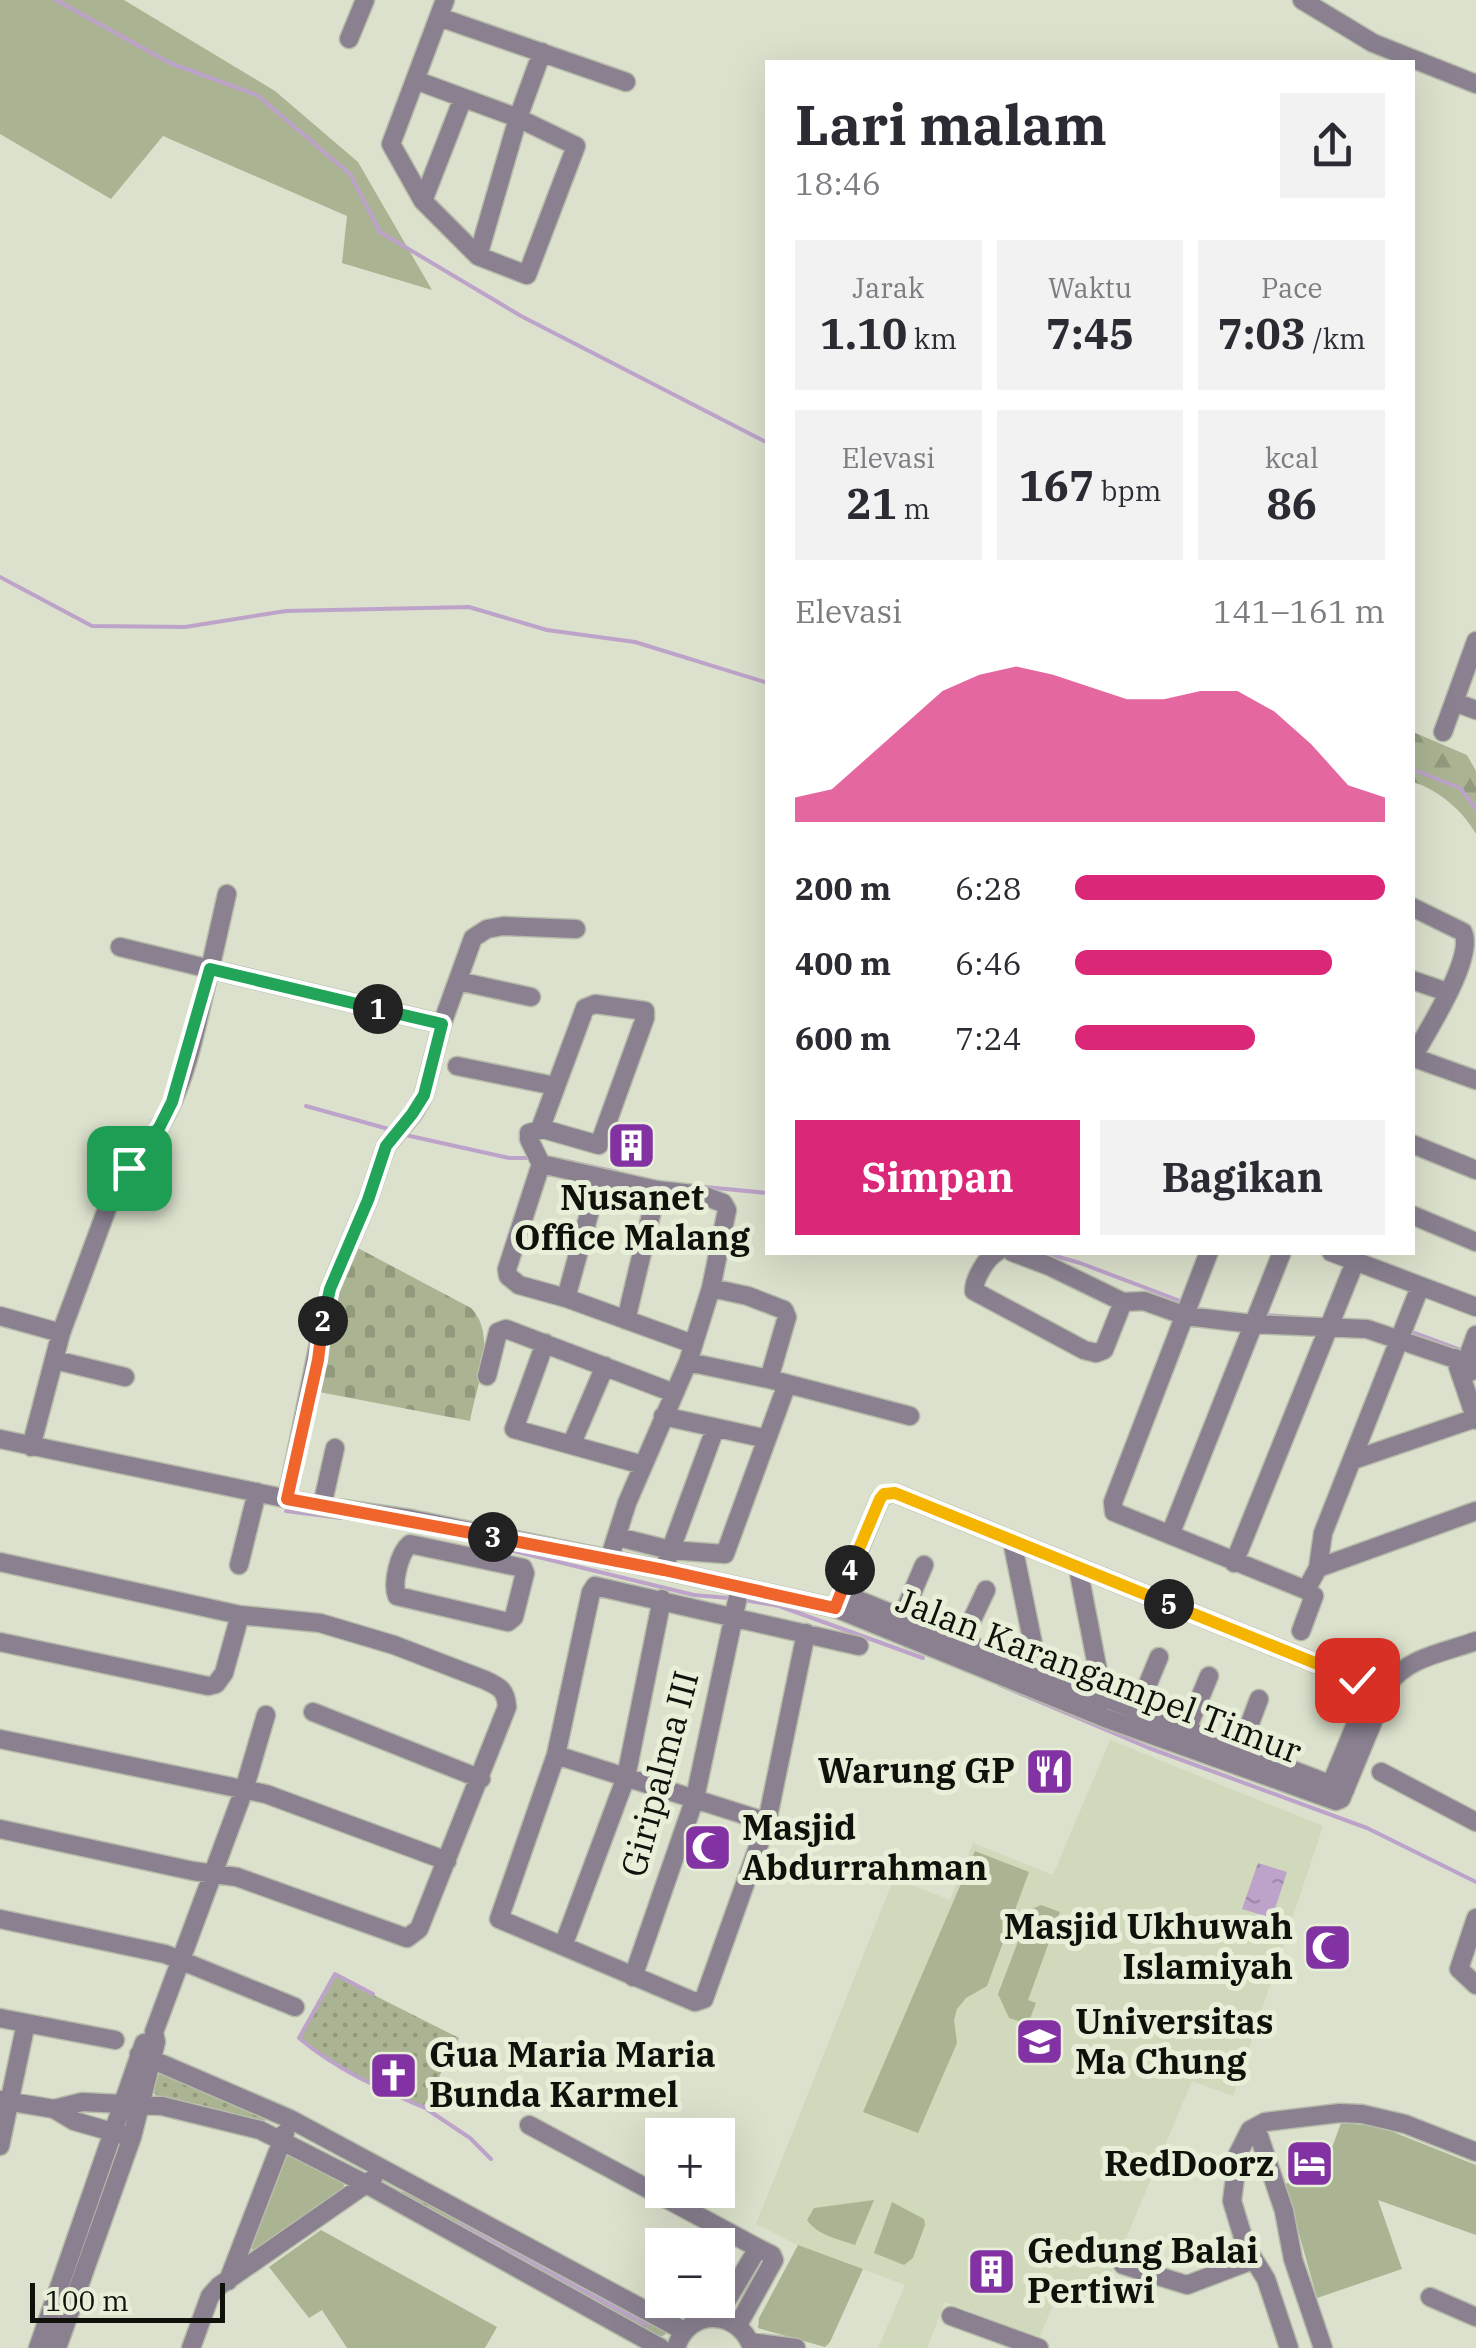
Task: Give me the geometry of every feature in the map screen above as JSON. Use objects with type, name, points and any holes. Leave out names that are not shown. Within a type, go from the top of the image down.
[{"type":"street","points":[[349,39],[365,0]]},
{"type":"street","points":[[1302,0],[1373,43],[1476,84]]},
{"type":"street","points":[[415,80],[518,118],[576,146],[528,275],[478,256],[423,201],[391,144],[415,80],[442,8],[542,52],[626,82]]},
{"type":"street","points":[[478,256],[518,118],[542,52]]},
{"type":"street","points":[[423,201],[463,98]]},
{"type":"street","points":[[1443,732],[1476,641]]},
{"type":"street","points":[[1454,702],[1476,710]]},
{"type":"street","points":[[31,1447],[62,1333],[116,1186],[160,1126],[172,1102],[227,894]]},
{"type":"street","points":[[1415,908],[1463,932],[1467,943],[1458,974],[1415,1053]]},
{"type":"street","points":[[287,1499],[318,1360],[324,1309],[386,1146],[424,1095],[442,1024],[473,938],[487,928],[503,926],[576,929]]},
{"type":"street","points":[[120,947],[442,1024]]},
{"type":"street","points":[[1458,974],[1476,982]]},
{"type":"street","points":[[458,981],[531,997]]},
{"type":"street","points":[[1415,981],[1446,992]]},
{"type":"street","points":[[544,1129],[542,1124],[585,1008],[594,1004],[645,1011],[603,1141],[594,1146],[544,1129],[533,1129],[530,1133],[528,1139],[539,1160],[508,1276],[519,1285],[626,1320],[691,1353],[778,1382],[910,1416]]},
{"type":"street","points":[[1415,1058],[1476,1080]]},
{"type":"street","points":[[457,1066],[555,1086]]},
{"type":"street","points":[[1415,1145],[1476,1170]]},
{"type":"street","points":[[539,1160],[599,1178],[702,1195],[723,1203],[727,1216],[691,1353],[627,1503],[610,1560]]},
{"type":"street","points":[[566,1298],[599,1178]]},
{"type":"street","points":[[626,1320],[658,1190]]},
{"type":"street","points":[[1415,1216],[1476,1242]]},
{"type":"street","points":[[993,1255],[974,1291],[1084,1350],[1104,1350],[1124,1302]]},
{"type":"street","points":[[1020,1255],[1124,1302],[1256,1317],[1333,1320],[1400,1332],[1468,1356]]},
{"type":"street","points":[[1208,1255],[1112,1507],[1114,1512],[1306,1590],[1314,1596],[1301,1631]]},
{"type":"street","points":[[1170,1535],[1281,1255]]},
{"type":"street","points":[[1338,1255],[1476,1307]]},
{"type":"street","points":[[1234,1563],[1355,1262]]},
{"type":"street","points":[[1306,1590],[1318,1568],[1323,1532],[1420,1287]]},
{"type":"street","points":[[618,1537],[670,1550],[725,1554],[766,1439],[787,1317],[784,1310],[748,1296],[711,1288]]},
{"type":"street","points":[[0,1316],[62,1333]]},
{"type":"street","points":[[487,1376],[496,1339],[501,1330],[510,1330],[674,1393]]},
{"type":"street","points":[[545,1343],[514,1429],[644,1466]]},
{"type":"street","points":[[1468,1356],[1476,1385]]},
{"type":"street","points":[[1353,1460],[1476,1419],[1468,1356]]},
{"type":"street","points":[[55,1360],[126,1376]]},
{"type":"street","points":[[572,1444],[606,1366]]},
{"type":"street","points":[[663,1416],[766,1439]]},
{"type":"street","points":[[664,1570],[715,1429]]},
{"type":"street","name":"Jalan Karangampel Timur","points":[[0,1439],[322,1506],[401,1518],[462,1544],[610,1560],[664,1570],[738,1600],[838,1600],[902,1617],[962,1641],[1036,1680]]},
{"type":"street","points":[[322,1506],[335,1448]]},
{"type":"street","points":[[238,1565],[257,1492]]},
{"type":"street","points":[[838,1600],[880,1499],[889,1493],[1380,1685]]},
{"type":"street","points":[[1318,1568],[1476,1511]]},
{"type":"street","points":[[1012,1540],[1036,1680]]},
{"type":"street","points":[[462,1544],[525,1570],[511,1620],[396,1596],[394,1589],[406,1546],[462,1544]]},
{"type":"street","points":[[0,1562],[240,1615],[320,1623],[394,1645],[500,1687],[506,1696],[506,1718],[419,1929],[407,1938],[237,1877],[0,1829]]},
{"type":"street","points":[[902,1617],[924,1565]]},
{"type":"street","points":[[1078,1568],[1099,1706]]},
{"type":"street","points":[[806,1634],[766,1822],[704,2000],[695,2002],[499,1919],[556,1755],[595,1586],[662,1599],[738,1600],[806,1634],[859,1646]]},
{"type":"street","points":[[962,1641],[986,1590]]},
{"type":"street","points":[[563,1946],[626,1776],[662,1599]]},
{"type":"street","name":"Giripalma III","points":[[633,1976],[695,1798],[738,1600]]},
{"type":"street","name":"Jalan Karangampel Timur","points":[[838,1600],[1312,1794],[1337,1800]]},
{"type":"street","points":[[0,1642],[208,1686],[216,1684],[224,1673],[240,1615]]},
{"type":"street","points":[[1337,1800],[1380,1685],[1408,1664],[1476,1641]]},
{"type":"street","points":[[1137,1710],[1159,1657]]},
{"type":"street","points":[[1187,1729],[1209,1676]]},
{"type":"street","points":[[1240,1750],[1260,1699]]},
{"type":"street","name":"Jalan Karangampel Timur","points":[[1099,1706],[1137,1710],[1187,1729],[1240,1750],[1337,1800]]},
{"type":"street","points":[[313,1712],[481,1779]]},
{"type":"street","points":[[57,2348],[146,2056],[157,2037],[154,2032],[180,1958],[244,1790],[266,1715]]},
{"type":"street","points":[[0,1739],[266,1794],[447,1862]]},
{"type":"street","points":[[556,1755],[766,1822]]},
{"type":"street","points":[[1381,1772],[1476,1822]]},
{"type":"street","points":[[1476,1918],[1458,1969],[1476,1986]]},
{"type":"street","points":[[0,1919],[180,1958],[294,2008]]},
{"type":"street","points":[[0,2018],[115,2040]]},
{"type":"street","points":[[0,2146],[5,2101],[26,2023]]},
{"type":"street","points":[[146,2056],[290,2119],[385,2169],[680,2340],[704,2318]]},
{"type":"street","points":[[5,2101],[54,2109],[74,2121],[123,2135]]},
{"type":"street","points":[[54,2109],[82,2102],[133,2103],[225,2119],[282,2140],[661,2348]]},
{"type":"street","points":[[1288,2348],[1266,2279],[1252,2260],[1232,2201],[1235,2166],[1244,2139],[1265,2122],[1362,2114],[1405,2124],[1476,2152]]},
{"type":"street","points":[[228,2281],[290,2119]]},
{"type":"street","points":[[530,2126],[772,2255],[774,2260],[738,2325]]},
{"type":"street","points":[[1256,2127],[1323,2348]]},
{"type":"street","points":[[38,2348],[123,2135]]},
{"type":"street","points":[[1235,2166],[1268,2172]]},
{"type":"street","points":[[191,2348],[210,2296],[385,2169]]},
{"type":"street","points":[[735,2287],[758,2248]]},
{"type":"street","points":[[1122,2266],[1187,2285],[1252,2260]]},
{"type":"street","points":[[1430,2297],[1476,2317]]},
{"type":"street","points":[[951,2316],[1038,2348]]},
{"type":"street","points":[[720,2318],[738,2325],[752,2345],[796,2348]]},
{"type":"shaded area","name":"Universitas Ma Chung","points":[[1110,1740],[1323,1826],[1233,2096],[1192,2081],[1099,2303],[1059,2289],[1040,2337],[945,2302],[927,2348],[878,2348],[905,2285],[795,2244],[756,2224],[894,1878],[950,1900],[973,1843],[1053,1875]]},
{"type":"green space","points":[[0,0],[124,0],[275,91],[358,162],[432,290],[342,263],[347,216],[163,136],[111,199],[0,134]]},
{"type":"green space","points":[[1415,733],[1467,755],[1476,771],[1476,834],[1449,802],[1415,783]]},
{"type":"green space","points":[[354,1246],[471,1308],[479,1319],[483,1362],[470,1421],[314,1391],[326,1313]]},
{"type":"green space","points":[[975,1851],[1029,1872],[987,1986],[966,1998],[957,2009],[957,2043],[918,2133],[863,2112]]},
{"type":"green space","points":[[1041,1905],[1060,1912],[1028,2000],[1036,2003],[1028,2024],[1009,2018],[998,1994],[1030,1910]]},
{"type":"green space","points":[[336,1976],[459,2038],[424,2106],[359,2077],[300,2038]]},
{"type":"green space","points":[[162,2071],[265,2114],[265,2122],[159,2097],[154,2093],[156,2074]]},
{"type":"green space","points":[[1341,2123],[1378,2126],[1476,2165],[1476,2235],[1378,2200],[1402,2269],[1317,2298],[1285,2184],[1323,2172]]},
{"type":"green space","points":[[287,2153],[343,2178],[344,2187],[254,2251],[250,2247]]},
{"type":"green space","points":[[403,2189],[663,2327],[666,2334],[658,2338],[402,2194]]},
{"type":"green space","points":[[874,2200],[855,2245],[822,2233],[807,2220],[814,2208]]},
{"type":"green space","points":[[892,2202],[924,2219],[913,2258],[904,2265],[874,2253]]},
{"type":"green space","points":[[321,2230],[497,2327],[485,2348],[347,2348],[322,2310],[309,2318],[269,2267]]},
{"type":"green space","points":[[798,2245],[863,2269],[825,2347],[758,2328],[759,2318]]},
{"type":"water","points":[[1258,1863],[1287,1872],[1272,1918],[1242,1909]]},
{"type":"waterway","points":[[56,0],[170,63],[257,95],[350,174],[380,232],[521,316],[765,441]]},
{"type":"waterway","points":[[0,577],[92,626],[185,627],[286,611],[469,607],[547,630],[635,642],[765,682]]},
{"type":"waterway","points":[[1415,770],[1460,788],[1476,809]]},
{"type":"waterway","points":[[306,1106],[392,1130]]},
{"type":"waterway","points":[[401,1134],[509,1158],[534,1158]]},
{"type":"waterway","points":[[553,1158],[617,1172]]},
{"type":"waterway","points":[[705,1187],[765,1193]]},
{"type":"waterway","points":[[1052,1255],[1183,1302]]},
{"type":"waterway","points":[[1265,1315],[1306,1318]]},
{"type":"waterway","points":[[1409,1331],[1466,1352]]},
{"type":"waterway","points":[[286,1511],[341,1518]]},
{"type":"waterway","points":[[429,1531],[446,1536]]},
{"type":"waterway","points":[[480,1543],[694,1595],[729,1598]]},
{"type":"waterway","points":[[744,1600],[779,1606],[923,1658]]},
{"type":"waterway","points":[[1000,1685],[1149,1748],[1367,1828],[1476,1882]]},
{"type":"waterway","points":[[373,1994],[335,1974],[299,2038],[343,2069],[425,2108]]},
{"type":"waterway","points":[[428,2110],[470,2138],[491,2159]]},
{"type":"waterway","points":[[459,2223],[647,2325]]},
{"type":"place","name":"Nusanet Office Malang","points":[[632,1146]]},
{"type":"place","name":"Warung GP","points":[[1050,1771]]},
{"type":"place","name":"Masjid Abdurrahman","points":[[707,1848]]},
{"type":"place","name":"Masjid Ukhuwah Islamiyah","points":[[1328,1947]]},
{"type":"place","name":"Universitas Ma Chung","points":[[1040,2042]]},
{"type":"place","name":"Gua Maria Maria Bunda Karmel","points":[[394,2075]]},
{"type":"place","name":"RedDoorz","points":[[1309,2164]]},
{"type":"place","name":"Gedung Balai Pertiwi","points":[[992,2271]]},
{"type":"route","points":[[129,1168],[160,1126],[180,1085],[210,969],[442,1024],[424,1095],[386,1146],[330,1289],[287,1499],[411,1519],[835,1608],[880,1499],[884,1494],[895,1493],[1357,1680]]}]
